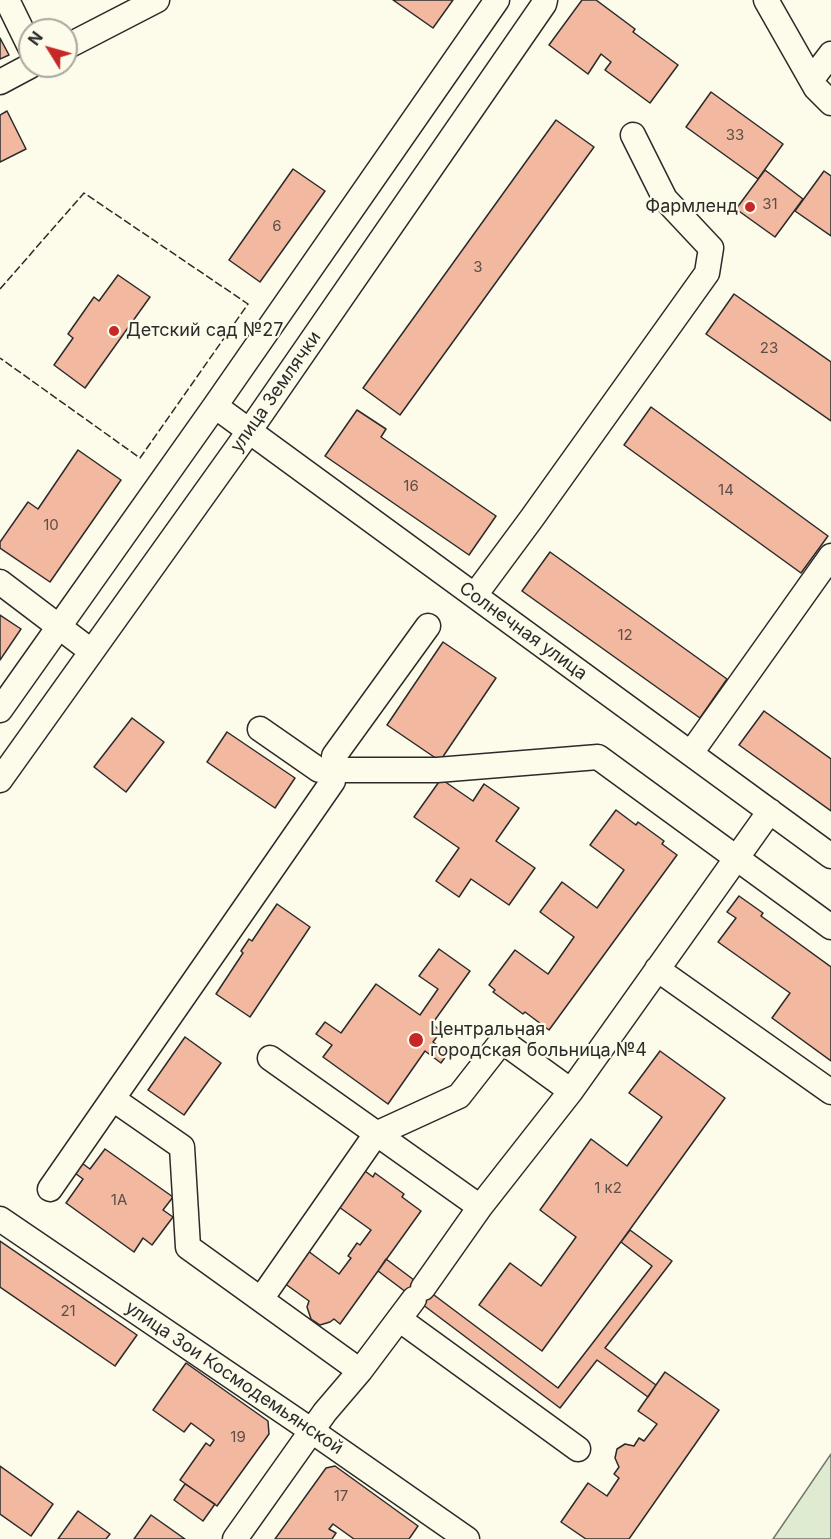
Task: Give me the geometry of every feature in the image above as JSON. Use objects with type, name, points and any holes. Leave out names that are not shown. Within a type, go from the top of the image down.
[{"type":"street","points":[[7,0],[18,22]]},
{"type":"street","points":[[78,41],[157,0]]},
{"type":"street","points":[[0,710],[215,406],[497,0]]},
{"type":"street","name":"улица Землячки","points":[[0,780],[250,430],[545,0]]},
{"type":"street","points":[[766,0],[816,88],[831,103]]},
{"type":"street","points":[[812,80],[831,54]]},
{"type":"street","points":[[0,81],[18,72]]},
{"type":"street","points":[[475,595],[707,273],[711,248],[665,199],[633,135]]},
{"type":"street","name":"Солнечная улица","points":[[215,406],[831,856]]},
{"type":"street","points":[[691,753],[831,556]]},
{"type":"street","points":[[0,582],[92,651]]},
{"type":"street","points":[[50,1189],[333,781],[334,756],[428,626]]},
{"type":"street","points":[[260,729],[319,770],[437,770],[598,757],[831,927]]},
{"type":"street","points":[[235,1539],[318,1421],[360,1371],[480,1207],[571,1091],[770,811]]},
{"type":"street","points":[[657,969],[831,1092]]},
{"type":"street","points":[[261,1299],[376,1134],[459,1096],[502,1041],[571,1091]]},
{"type":"street","points":[[270,1058],[480,1207]]},
{"type":"street","points":[[113,1099],[182,1148],[188,1247],[360,1371]]},
{"type":"street","name":"улица Зои Космодемьянской","points":[[0,1219],[318,1421],[467,1539]]},
{"type":"street","points":[[399,1319],[578,1449]]},
{"type":"green space","points":[[831,1454],[831,1539],[773,1539]]},
{"type":"building","points":[[393,0],[453,0],[433,28]]},
{"type":"building","points":[[582,0],[596,0],[635,29],[633,32],[678,65],[650,103],[605,70],[611,62],[601,54],[588,74],[549,45]]},
{"type":"building","points":[[0,38],[9,55],[0,59]]},
{"type":"building","points":[[711,92],[783,144],[758,179],[686,127]]},
{"type":"building","points":[[7,111],[26,149],[0,162],[0,115]]},
{"type":"building","points":[[556,120],[594,147],[400,415],[363,388]]},
{"type":"building","points":[[293,169],[325,191],[260,282],[229,260]]},
{"type":"building","points":[[765,170],[803,199],[775,237],[736,209]]},
{"type":"building","points":[[824,171],[831,176],[831,236],[795,211]]},
{"type":"building","points":[[118,275],[150,297],[85,388],[54,365],[73,338],[68,334],[94,297],[99,301]]},
{"type":"building","points":[[734,294],[831,362],[831,421],[706,334]]},
{"type":"building","points":[[651,407],[828,536],[801,573],[624,445]]},
{"type":"building","points":[[357,410],[386,429],[381,437],[496,516],[469,555],[325,456]]},
{"type":"building","points":[[78,450],[121,480],[50,582],[0,548],[0,542],[28,502],[38,509]]},
{"type":"building","points":[[550,552],[727,679],[700,718],[522,591]]},
{"type":"building","points":[[0,615],[21,629],[0,660]]},
{"type":"building","points":[[443,642],[496,678],[440,761],[387,725]]},
{"type":"building","points":[[764,711],[831,759],[831,811],[739,745]]},
{"type":"building","points":[[132,718],[164,742],[126,792],[94,767]]},
{"type":"building","points":[[227,732],[295,778],[275,808],[207,762]]},
{"type":"building","points":[[441,779],[473,801],[484,784],[519,808],[496,841],[535,868],[509,905],[471,879],[459,897],[436,881],[459,848],[414,817]]},
{"type":"building","points":[[616,810],[636,825],[638,822],[664,841],[662,844],[677,855],[549,1030],[493,992],[495,990],[489,985],[515,950],[548,974],[574,937],[540,912],[562,882],[597,908],[624,870],[590,845]]},
{"type":"building","points":[[739,896],[763,913],[761,916],[831,967],[831,1061],[772,1018],[790,993],[718,942],[736,918],[727,912]]},
{"type":"building","points":[[277,904],[310,927],[250,1017],[216,994],[243,953],[241,951],[249,939],[252,941]]},
{"type":"building","points":[[439,949],[470,971],[432,1024],[441,1031],[433,1042],[448,1053],[441,1063],[425,1051],[388,1104],[323,1057],[332,1045],[316,1034],[325,1022],[341,1033],[376,984],[420,1015],[438,989],[419,976]]},
{"type":"building","points":[[185,1037],[221,1063],[184,1115],[148,1090]]},
{"type":"building","points":[[660,1051],[725,1098],[542,1351],[479,1305],[510,1263],[541,1286],[576,1237],[540,1210],[591,1139],[627,1166],[662,1117],[629,1093]]},
{"type":"building","points":[[105,1149],[173,1197],[163,1210],[173,1217],[152,1245],[143,1238],[134,1252],[66,1203],[83,1179],[72,1171],[79,1161],[90,1169]]},
{"type":"building","points":[[365,1171],[373,1177],[375,1173],[404,1194],[402,1197],[421,1211],[340,1324],[334,1319],[320,1325],[311,1319],[307,1307],[309,1301],[284,1283],[308,1251],[339,1274],[351,1258],[348,1256],[357,1243],[360,1245],[371,1230],[339,1207]]},
{"type":"building","points":[[630,1230],[672,1261],[605,1348],[656,1385],[648,1397],[597,1360],[560,1408],[378,1271],[386,1259],[558,1388],[652,1266],[621,1242]]},
{"type":"building","points":[[0,1241],[137,1335],[115,1366],[0,1287]]},
{"type":"building","points":[[186,1363],[268,1421],[269,1434],[217,1506],[180,1480],[206,1443],[210,1446],[214,1440],[191,1423],[184,1432],[153,1410]]},
{"type":"building","points":[[665,1372],[719,1410],[629,1539],[586,1539],[561,1522],[588,1483],[607,1496],[619,1478],[614,1474],[619,1467],[615,1458],[617,1449],[625,1444],[634,1446],[639,1438],[644,1441],[657,1424],[638,1411]]},
{"type":"building","points":[[0,1466],[53,1504],[31,1536],[0,1514]]},
{"type":"building","points":[[335,1466],[418,1526],[409,1539],[354,1539],[333,1524],[329,1529],[336,1533],[332,1539],[275,1539],[326,1468]]},
{"type":"building","points":[[185,1484],[215,1504],[203,1521],[174,1500]]},
{"type":"building","points":[[78,1511],[110,1534],[106,1539],[58,1539]]},
{"type":"building","points":[[151,1515],[185,1539],[134,1539]]},
{"type":"fence","points":[[0,289],[84,193],[248,304],[140,458],[0,358]]},
{"type":"place","name":"Фармленд","points":[[750,207]]},
{"type":"place","name":"Детский сад №27","points":[[114,331]]},
{"type":"place","name":"Центральная городская больница №4","points":[[416,1040]]}]
